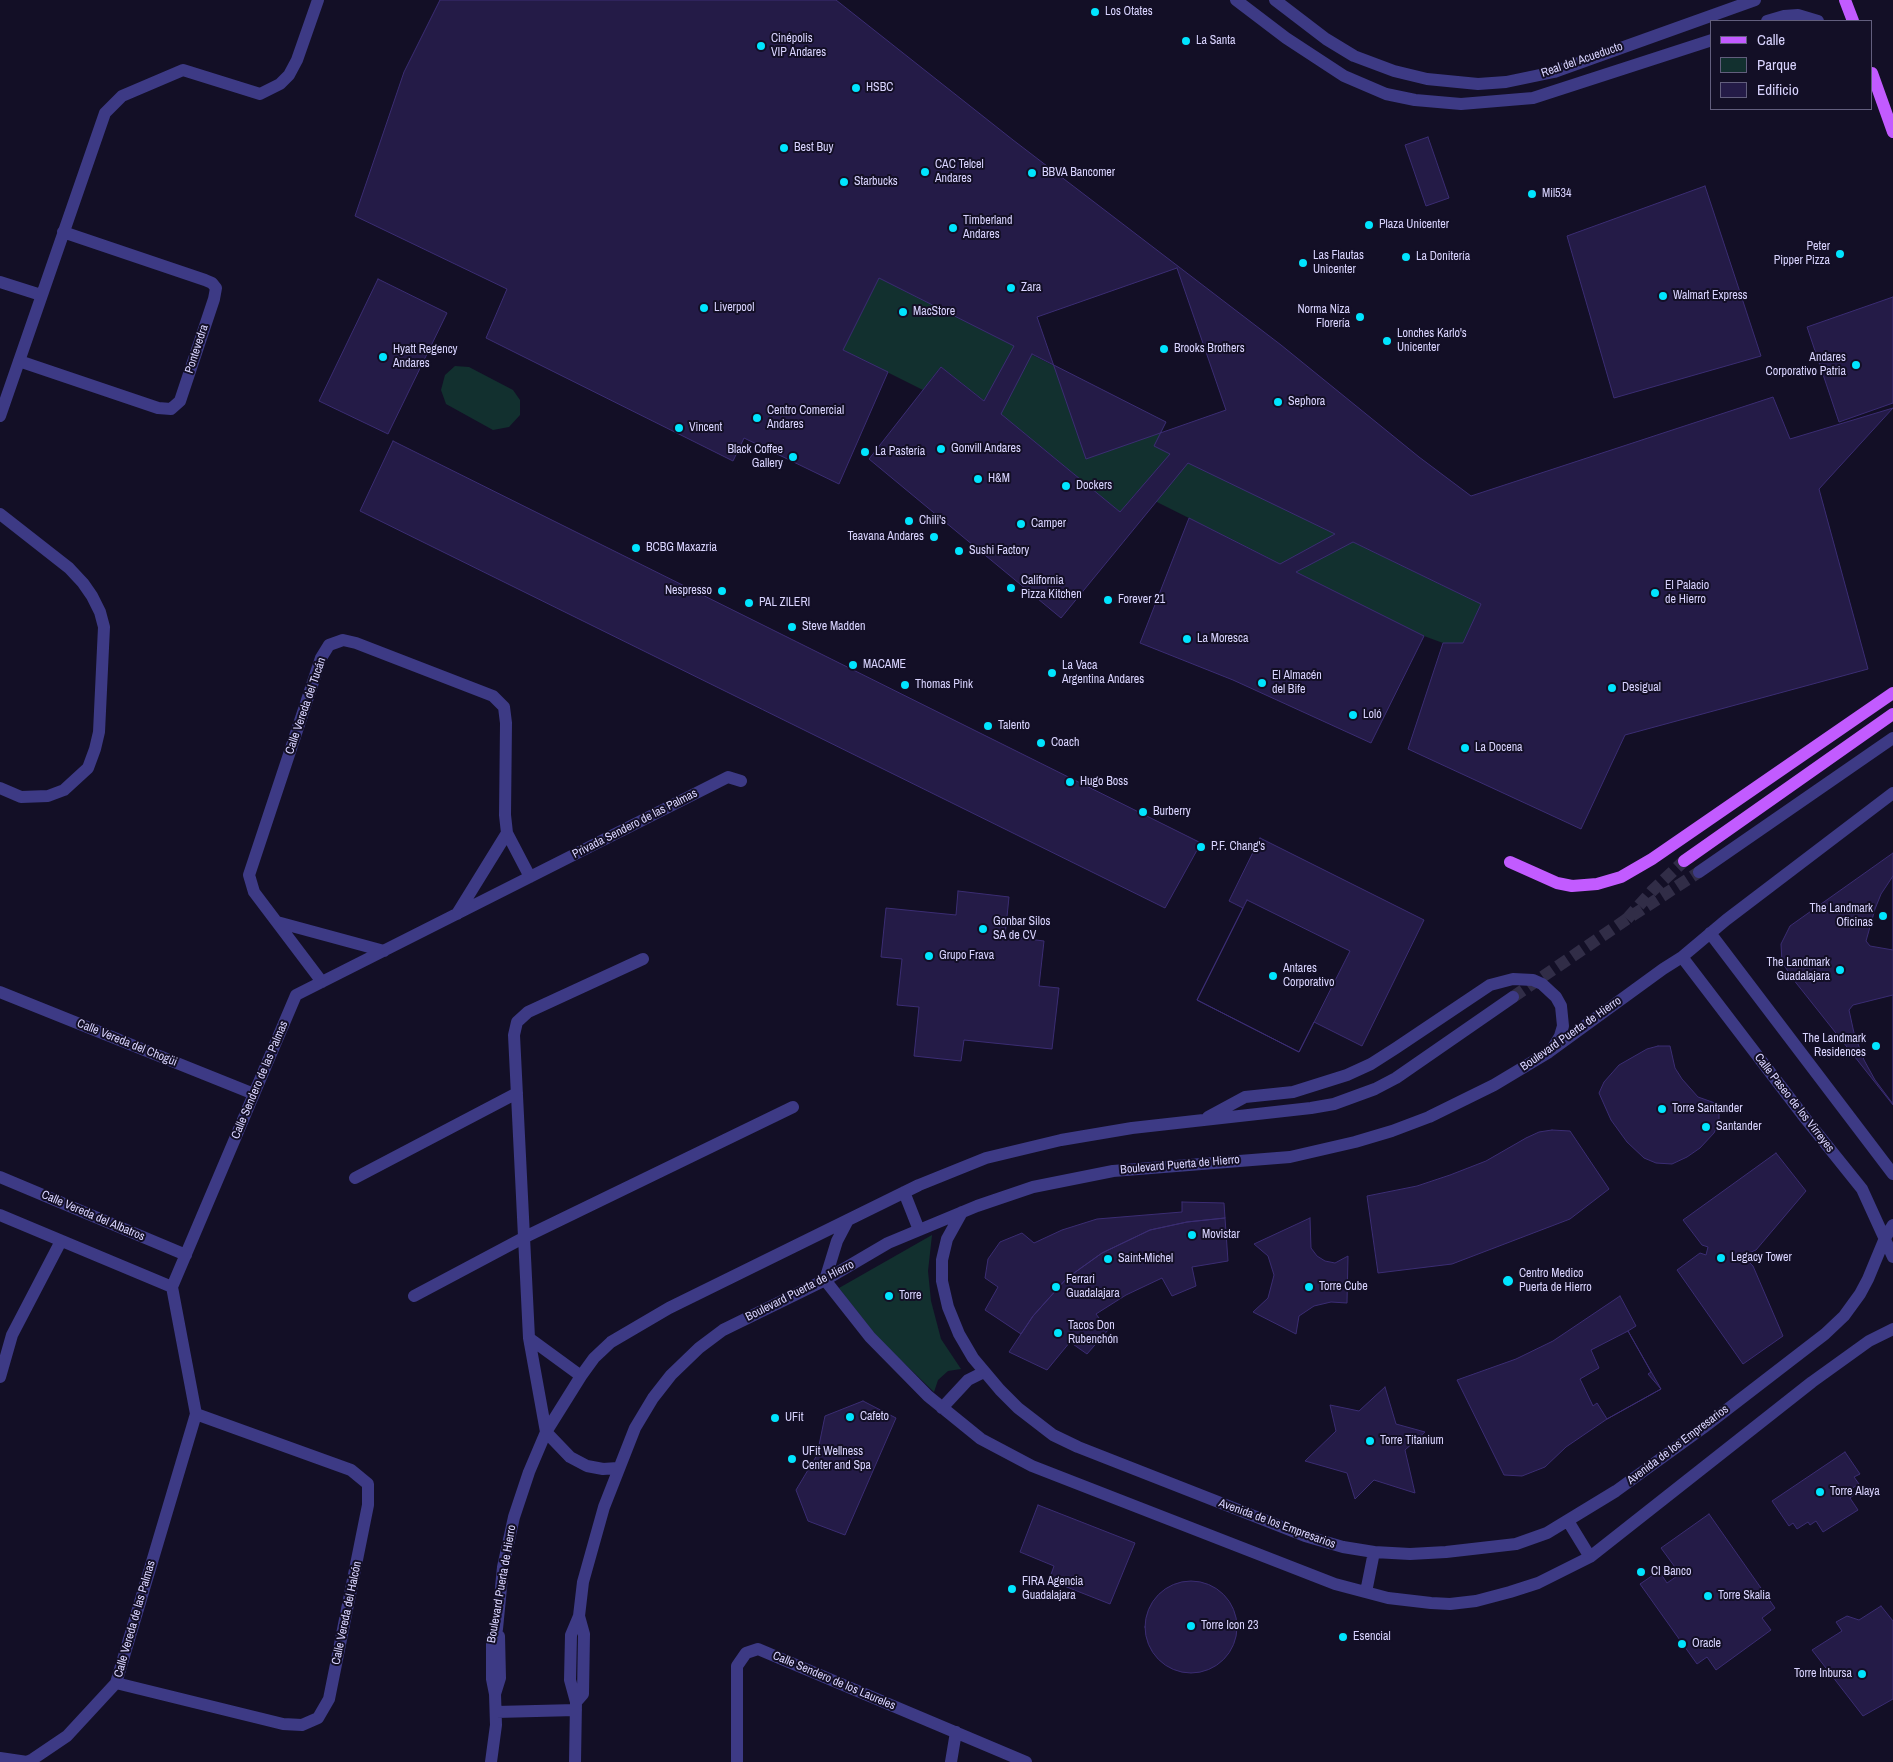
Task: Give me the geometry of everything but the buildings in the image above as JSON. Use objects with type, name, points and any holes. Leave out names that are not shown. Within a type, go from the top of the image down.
[{"type":"main road","points":[[1845,0],[1853,20]]},
{"type":"main road","points":[[1873,76],[1893,132]]},
{"type":"main road","points":[[1510,862],[1557,883],[1572,886],[1597,884],[1621,877],[1652,859],[1893,693]]},
{"type":"main road","points":[[1684,861],[1893,714]]},
{"type":"street","points":[[0,416],[101,122],[112,104],[128,92],[183,70],[260,94],[270,90],[289,75],[297,60],[318,0]]},
{"type":"street","name":"Real del Acueducto","points":[[1236,0],[1286,38],[1344,76],[1386,94],[1415,100],[1460,104],[1533,98],[1710,41]]},
{"type":"street","name":"Real del Acueducto","points":[[1275,0],[1326,39],[1354,56],[1394,71],[1427,79],[1478,84],[1506,82],[1554,72],[1754,0]]},
{"type":"street","points":[[1770,20],[1798,14],[1815,20]]},
{"type":"street","name":"Pontevedra","points":[[19,361],[158,408],[171,409],[180,401],[216,288],[212,283],[205,280],[63,232]]},
{"type":"street","points":[[0,282],[41,295]]},
{"type":"street","points":[[0,514],[69,568],[83,583],[100,612],[104,627],[99,732],[88,768],[64,790],[48,796],[21,797],[0,788]]},
{"type":"street","name":"Calle Vereda del Tucán","points":[[322,982],[254,892],[250,875],[318,667],[329,645],[343,640],[356,643],[493,696],[504,707],[506,723],[504,815],[507,833],[530,877]]},
{"type":"street","points":[[1699,872],[1893,738]]},
{"type":"street","name":"Privada Sendero de las Palmas","points":[[530,877],[728,777],[741,781]]},
{"type":"street","name":"Boulevard Puerta de Hierro","points":[[575,1762],[576,1706],[570,1680],[571,1634],[579,1616],[583,1582],[592,1546],[618,1468],[635,1428],[653,1398],[671,1375],[699,1348],[723,1330],[825,1280],[888,1243],[962,1212],[1033,1188],[1113,1171],[1290,1157],[1392,1131],[1429,1117],[1494,1085],[1549,1052],[1682,957],[1893,794]]},
{"type":"street","points":[[457,914],[507,833]]},
{"type":"street","name":"Calle Sendero de las Palmas","points":[[172,1287],[296,995],[530,877]]},
{"type":"street","points":[[277,922],[384,951]]},
{"type":"street","points":[[1710,934],[1893,1174]]},
{"type":"street","name":"Calle Paseo de los Virreyes","points":[[1682,957],[1805,1118],[1862,1189],[1893,1257]]},
{"type":"street","points":[[618,1468],[603,1469],[587,1466],[570,1457],[546,1432],[529,1338],[514,1035],[517,1022],[528,1012],[643,959]]},
{"type":"street","points":[[1204,1120],[1223,1108],[1246,1098],[1293,1092],[1347,1075],[1371,1064],[1490,985],[1513,979],[1533,980],[1542,984],[1550,990],[1561,1006],[1563,1016],[1560,1036],[1549,1052]]},
{"type":"street","name":"Calle Vereda del Chogüi","points":[[0,992],[254,1094]]},
{"type":"street","name":"Boulevard Puerta de Hierro","points":[[491,1762],[494,1748],[496,1694],[500,1678],[500,1639],[497,1629],[504,1567],[514,1517],[529,1472],[546,1432],[594,1358],[611,1342],[669,1308],[904,1192],[986,1158],[1061,1140],[1132,1128],[1311,1108],[1354,1098],[1396,1078],[1513,997]]},
{"type":"street","points":[[355,1178],[517,1093]]},
{"type":"street","points":[[414,1296],[525,1236],[793,1106]]},
{"type":"street","name":"Calle Vereda del Albatros","points":[[0,1177],[186,1255]]},
{"type":"street","points":[[904,1192],[918,1230]]},
{"type":"street","name":"Avenida de los Empresarios","points":[[962,1212],[947,1239],[942,1260],[942,1281],[948,1306],[959,1334],[984,1372],[1018,1408],[1053,1435],[1078,1447],[1305,1536],[1343,1547],[1374,1552],[1410,1554],[1516,1544],[1547,1533],[1652,1466],[1825,1334],[1844,1316],[1860,1294],[1885,1238],[1893,1225]]},
{"type":"street","points":[[0,1215],[172,1287],[196,1414]]},
{"type":"street","points":[[848,1220],[837,1241],[825,1280],[870,1337],[942,1408],[980,1439],[1032,1466],[1335,1584],[1388,1598],[1431,1603],[1450,1604],[1476,1601],[1538,1583],[1590,1557],[1812,1382],[1869,1341],[1893,1329]]},
{"type":"street","points":[[0,1377],[12,1335],[61,1241]]},
{"type":"street","points":[[529,1338],[581,1376]]},
{"type":"street","points":[[942,1408],[968,1380],[984,1372]]},
{"type":"street","name":"Calle Vereda de las Palmas","points":[[0,1758],[27,1762],[33,1759],[67,1736],[116,1684],[196,1414]]},
{"type":"street","name":"Calle Vereda del Halcón","points":[[116,1684],[284,1724],[302,1725],[318,1718],[329,1699],[368,1505],[368,1484],[351,1470],[196,1414]]},
{"type":"street","points":[[1568,1521],[1590,1557]]},
{"type":"street","points":[[1366,1592],[1374,1552]]},
{"type":"street","name":"Calle Sendero de los Laureles","points":[[737,1762],[737,1666],[746,1653],[758,1649],[1026,1762]]},
{"type":"street","points":[[496,1712],[576,1706]]},
{"type":"street","points":[[951,1762],[956,1732]]},
{"type":"green space","points":[[879,278],[1166,422],[1155,446],[1481,604],[1463,643],[1443,643],[1424,636],[1137,492],[1120,512],[941,367],[923,390],[843,350]]},
{"type":"green space","points":[[455,366],[469,367],[513,390],[520,400],[520,415],[509,427],[493,430],[446,404],[441,390],[445,375]]},
{"type":"green space","points":[[932,1235],[928,1271],[931,1301],[941,1339],[961,1369],[948,1371],[938,1380],[934,1392],[878,1338],[839,1288]]},
{"type":"tunnel","points":[[1627,919],[1652,891],[1684,861]]},
{"type":"tunnel","points":[[1513,997],[1699,872]]},
{"type":"place","name":"Los Otates","points":[[1095,12]]},
{"type":"place","name":"La Santa","points":[[1186,41]]},
{"type":"place","name":"Cinépolis VIP Andares","points":[[761,46]]},
{"type":"place","name":"HSBC","points":[[856,88]]},
{"type":"place","name":"Best Buy","points":[[784,148]]},
{"type":"place","name":"CAC Telcel Andares","points":[[925,172]]},
{"type":"place","name":"BBVA Bancomer","points":[[1032,173]]},
{"type":"place","name":"Starbucks","points":[[844,182]]},
{"type":"place","name":"Mil534","points":[[1532,194]]},
{"type":"place","name":"Plaza Unicenter","points":[[1369,225]]},
{"type":"place","name":"Timberland Andares","points":[[953,228]]},
{"type":"place","name":"Peter Pipper Pizza","points":[[1840,254]]},
{"type":"place","name":"La Donitería","points":[[1406,257]]},
{"type":"place","name":"Las Flautas Unicenter","points":[[1303,263]]},
{"type":"place","name":"Zara","points":[[1011,288]]},
{"type":"place","name":"Walmart Express","points":[[1663,296]]},
{"type":"place","name":"Liverpool","points":[[704,308]]},
{"type":"place","name":"MacStore","points":[[903,312]]},
{"type":"place","name":"Norma Niza Florería","points":[[1360,317]]},
{"type":"place","name":"Lonches Karlo's Unicenter","points":[[1387,341]]},
{"type":"place","name":"Brooks Brothers","points":[[1164,349]]},
{"type":"place","name":"Hyatt Regency Andares","points":[[383,357]]},
{"type":"place","name":"Andares Corporativo Patria","points":[[1856,365]]},
{"type":"place","name":"Sephora","points":[[1278,402]]},
{"type":"place","name":"Centro Comercial Andares","points":[[757,418]]},
{"type":"place","name":"Vincent","points":[[679,428]]},
{"type":"place","name":"Gonvill Andares","points":[[941,449]]},
{"type":"place","name":"La Pastería","points":[[865,452]]},
{"type":"place","name":"Black Coffee Gallery","points":[[793,457]]},
{"type":"place","name":"H&M","points":[[978,479]]},
{"type":"place","name":"Dockers","points":[[1066,486]]},
{"type":"place","name":"Chili's","points":[[909,521]]},
{"type":"place","name":"Camper","points":[[1021,524]]},
{"type":"place","name":"Teavana Andares","points":[[934,537]]},
{"type":"place","name":"BCBG Maxazria","points":[[636,548]]},
{"type":"place","name":"Sushi Factory","points":[[959,551]]},
{"type":"place","name":"California Pizza Kitchen","points":[[1011,588]]},
{"type":"place","name":"Nespresso","points":[[722,591]]},
{"type":"place","name":"El Palacio de Hierro","points":[[1655,593]]},
{"type":"place","name":"Forever 21","points":[[1108,600]]},
{"type":"place","name":"PAL ZILERI","points":[[749,603]]},
{"type":"place","name":"Steve Madden","points":[[792,627]]},
{"type":"place","name":"La Moresca","points":[[1187,639]]},
{"type":"place","name":"MACAME","points":[[853,665]]},
{"type":"place","name":"La Vaca Argentina Andares","points":[[1052,673]]},
{"type":"place","name":"El Almacén del Bife","points":[[1262,683]]},
{"type":"place","name":"Thomas Pink","points":[[905,685]]},
{"type":"place","name":"Desigual","points":[[1612,688]]},
{"type":"place","name":"Loló","points":[[1353,715]]},
{"type":"place","name":"Talento","points":[[988,726]]},
{"type":"place","name":"Coach","points":[[1041,743]]},
{"type":"place","name":"La Docena","points":[[1465,748]]},
{"type":"place","name":"Hugo Boss","points":[[1070,782]]},
{"type":"place","name":"Burberry","points":[[1143,812]]},
{"type":"place","name":"P.F. Chang's","points":[[1201,847]]},
{"type":"place","name":"The Landmark Oficinas","points":[[1883,916]]},
{"type":"place","name":"Gonbar Silos SA de CV","points":[[983,929]]},
{"type":"place","name":"Grupo Frava","points":[[929,956]]},
{"type":"place","name":"The Landmark Guadalajara","points":[[1840,970]]},
{"type":"place","name":"Antares Corporativo","points":[[1273,976]]},
{"type":"place","name":"The Landmark Residences","points":[[1876,1046]]},
{"type":"place","name":"Torre Santander","points":[[1662,1109]]},
{"type":"place","name":"Santander","points":[[1706,1127]]},
{"type":"place","name":"Movistar","points":[[1192,1235]]},
{"type":"place","name":"Legacy Tower","points":[[1721,1258]]},
{"type":"place","name":"Saint-Michel","points":[[1108,1259]]},
{"type":"place","name":"Centro Medico Puerta de Hierro","points":[[1508,1281]]},
{"type":"place","name":"Ferrari Guadalajara","points":[[1056,1287]]},
{"type":"place","name":"Torre Cube","points":[[1309,1287]]},
{"type":"place","name":"Torre","points":[[889,1296]]},
{"type":"place","name":"Tacos Don Rubenchón","points":[[1058,1333]]},
{"type":"place","name":"Cafeto","points":[[850,1417]]},
{"type":"place","name":"UFit","points":[[775,1418]]},
{"type":"place","name":"Torre Titanium","points":[[1370,1441]]},
{"type":"place","name":"UFit Wellness Center and Spa","points":[[792,1459]]},
{"type":"place","name":"Torre Alaya","points":[[1820,1492]]},
{"type":"place","name":"CI Banco","points":[[1641,1572]]},
{"type":"place","name":"FIRA Agencia Guadalajara","points":[[1012,1589]]},
{"type":"place","name":"Torre Skalia","points":[[1708,1596]]},
{"type":"place","name":"Torre Icon 23","points":[[1191,1626]]},
{"type":"place","name":"Esencial","points":[[1343,1637]]},
{"type":"place","name":"Oracle","points":[[1682,1644]]},
{"type":"place","name":"Torre Inbursa","points":[[1862,1674]]}]
